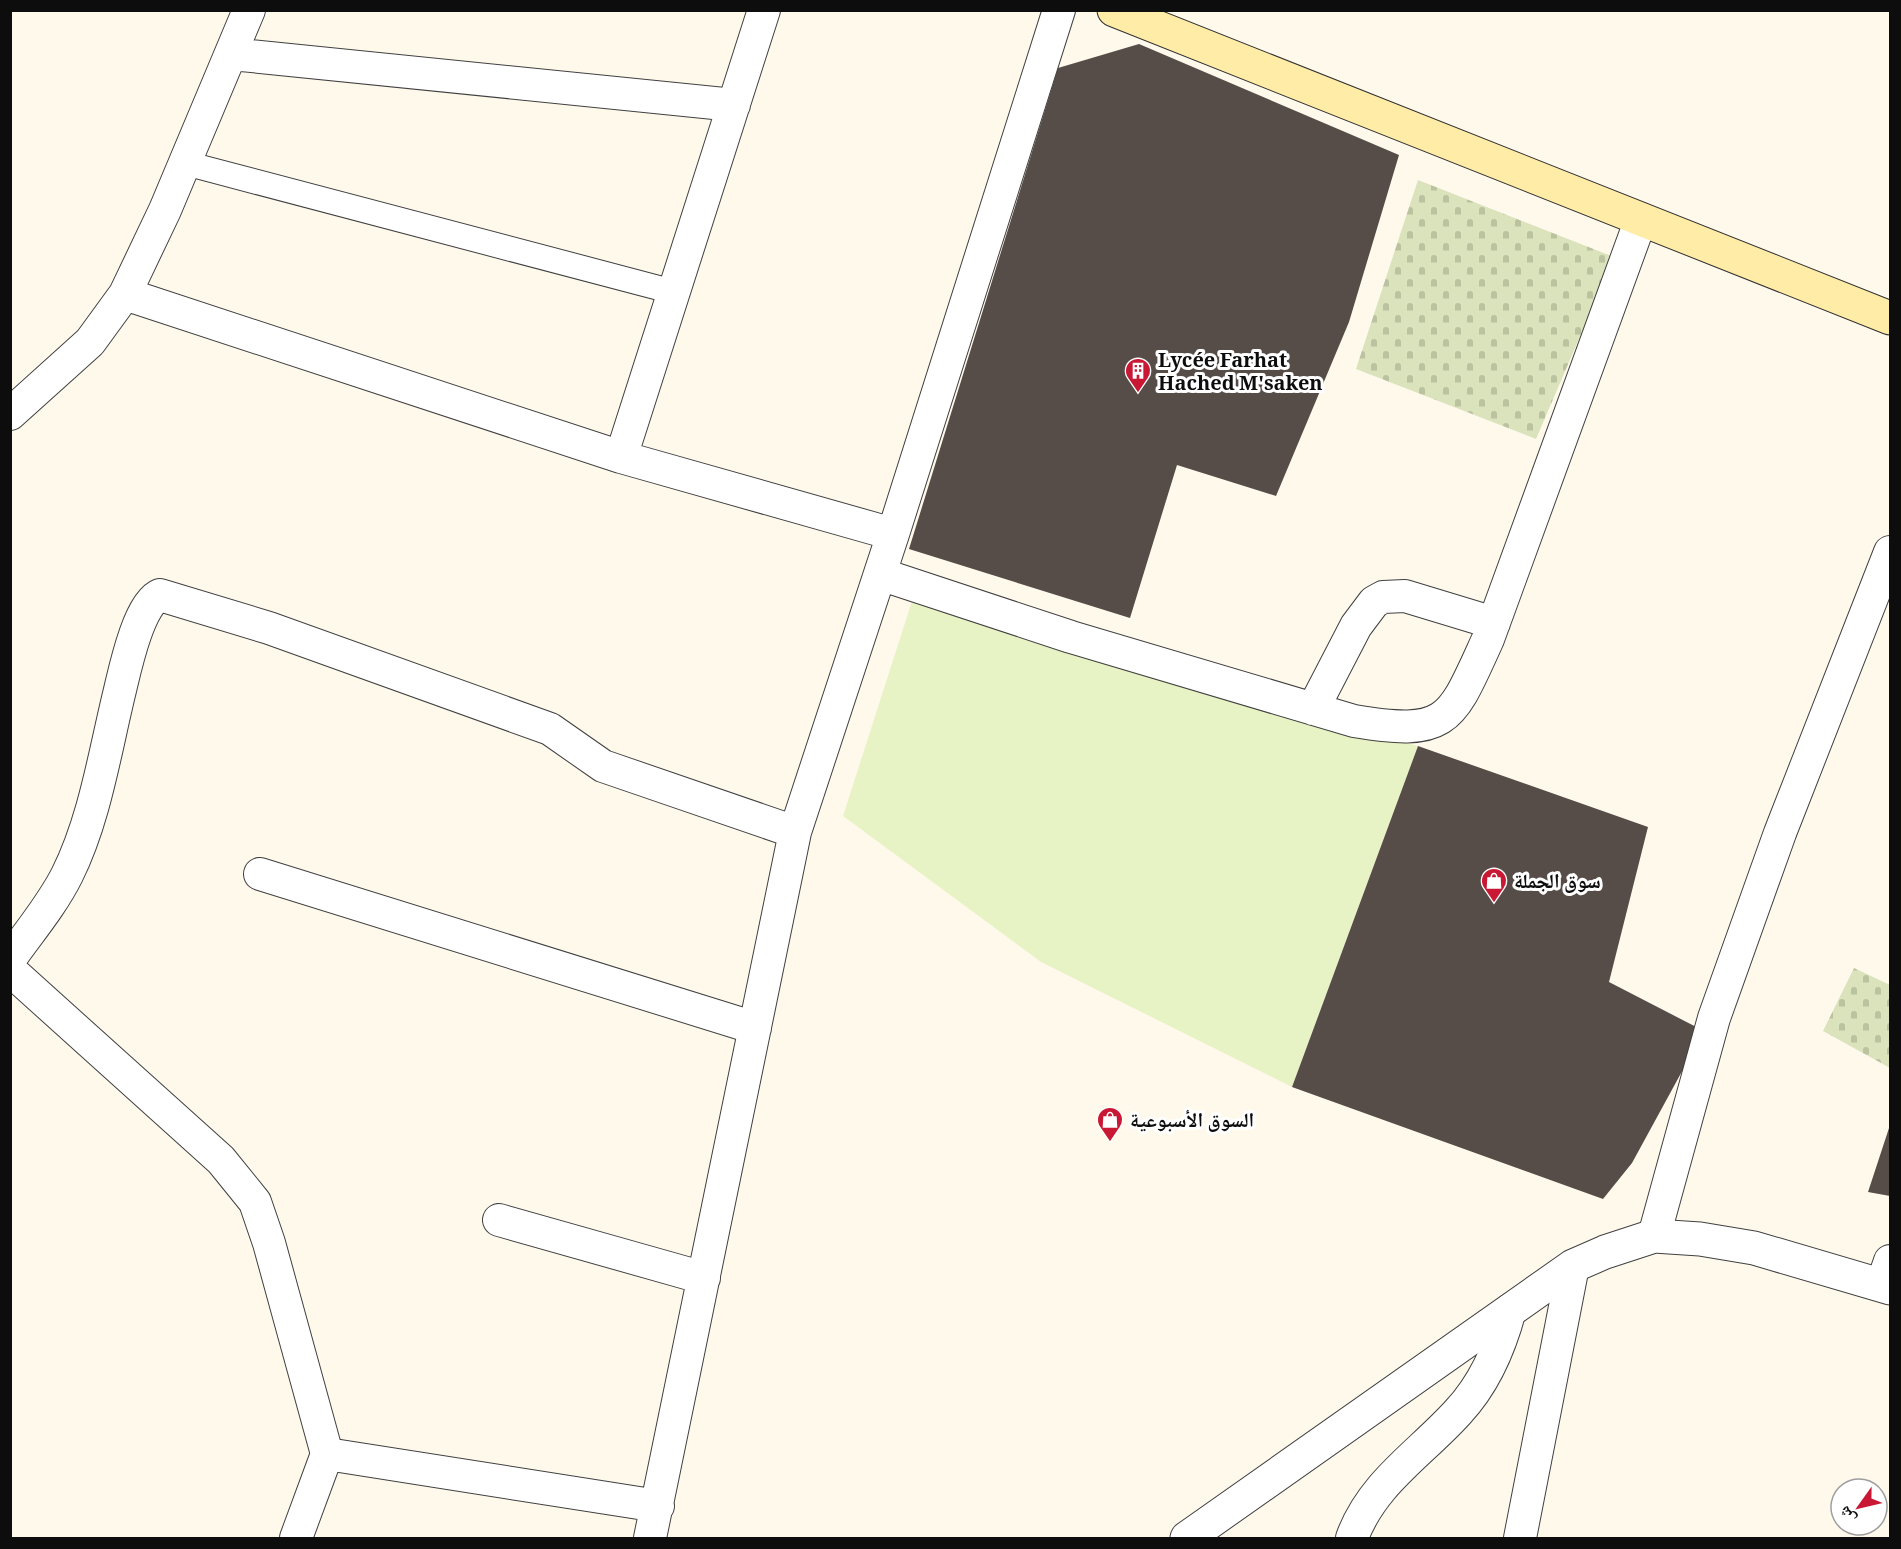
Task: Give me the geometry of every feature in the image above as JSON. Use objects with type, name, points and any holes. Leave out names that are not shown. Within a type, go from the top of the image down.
[{"type":"main road","points":[[1114,10],[1890,318]]},
{"type":"street","points":[[10,414],[90,342],[125,294],[185,163],[249,10]]},
{"type":"street","points":[[621,457],[764,10]]},
{"type":"street","points":[[650,1539],[795,832],[893,534],[1059,10]]},
{"type":"street","points":[[231,54],[734,105]]},
{"type":"street","points":[[185,163],[674,292]]},
{"type":"street","points":[[880,574],[1071,637],[1354,721],[1399,728],[1423,726],[1440,719],[1450,711],[1464,693],[1494,623],[1641,219]]},
{"type":"street","points":[[125,294],[621,457],[893,534]]},
{"type":"street","points":[[1654,1236],[1714,1018],[1780,833],[1890,552]]},
{"type":"street","points":[[10,959],[67,875],[91,810],[124,672],[143,615],[155,597],[160,595],[269,628],[550,729],[603,766],[795,832]]},
{"type":"street","points":[[1313,709],[1356,626],[1374,602],[1383,597],[1405,596],[1494,623]]},
{"type":"street","points":[[260,874],[755,1028]]},
{"type":"street","points":[[10,970],[221,1160],[255,1202],[269,1243],[327,1454],[296,1539]]},
{"type":"street","points":[[499,1220],[704,1278]]},
{"type":"street","points":[[1187,1539],[1573,1266],[1605,1252],[1654,1236],[1700,1239],[1754,1248],[1887,1278]]},
{"type":"street","points":[[1520,1539],[1573,1266]]},
{"type":"street","points":[[1352,1539],[1365,1508],[1379,1489],[1458,1412],[1481,1383],[1502,1339],[1510,1310]]},
{"type":"street","points":[[327,1454],[658,1506]]},
{"type":"green space","points":[[1418,180],[1614,257],[1536,439],[1356,369]]},
{"type":"green space","points":[[913,598],[1418,746],[1292,1087],[1041,962],[843,816]]},
{"type":"green space","points":[[1854,968],[1890,985],[1890,1068],[1823,1031]]},
{"type":"building","name":"Lycée Farhat Hached M'saken","points":[[1139,44],[1399,155],[1349,322],[1276,496],[1177,465],[1130,618],[909,549],[1058,68]]},
{"type":"building","name":"سوق الجملة","points":[[1418,746],[1648,827],[1609,982],[1704,1031],[1632,1163],[1603,1199],[1292,1087]]},
{"type":"building","points":[[1890,1125],[1890,1196],[1868,1192]]},
{"type":"place","name":"Lycée Farhat Hached M'saken","points":[[1138,394]]},
{"type":"place","name":"سوق الجملة","points":[[1494,904]]},
{"type":"place","name":"السوق اﻷسبوعية","points":[[1110,1143]]}]
